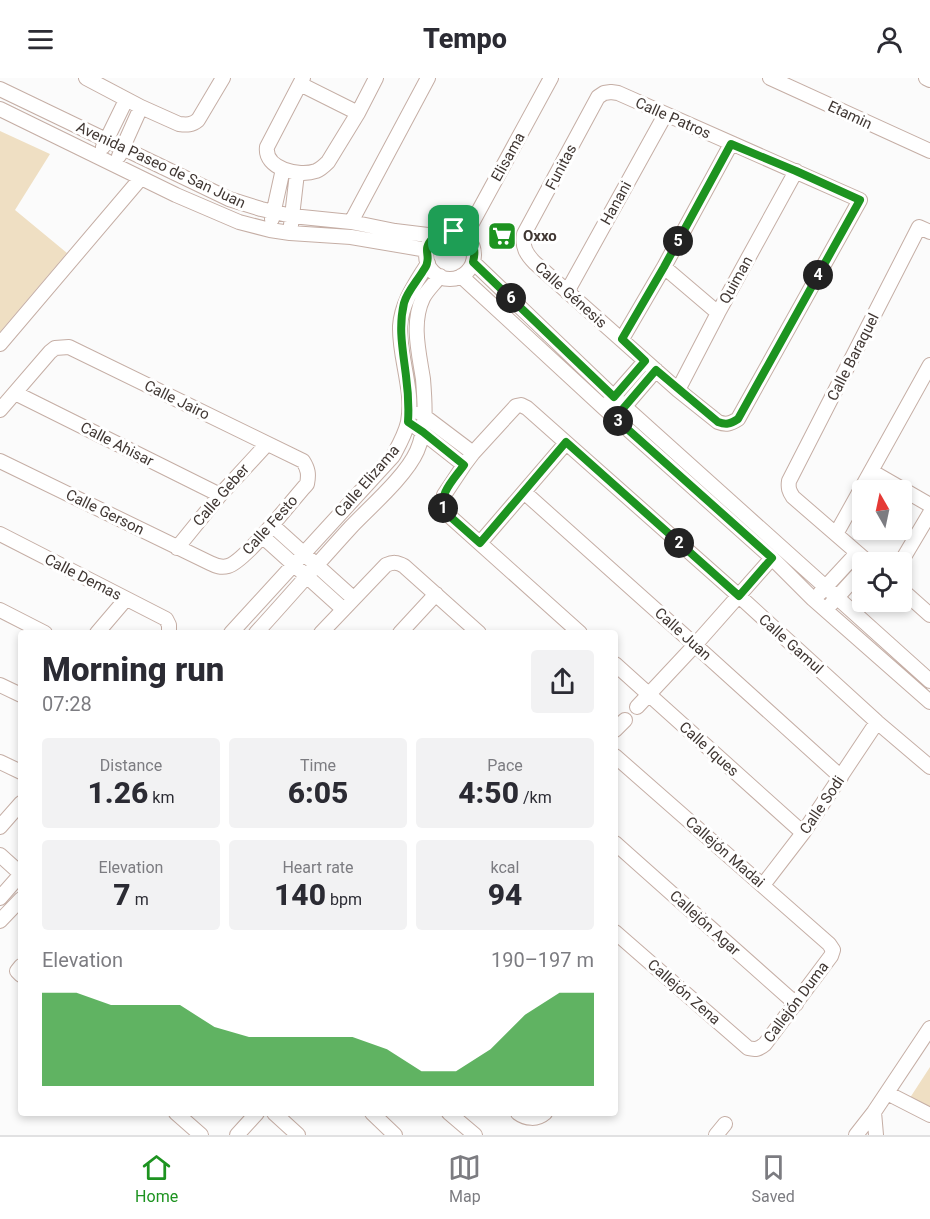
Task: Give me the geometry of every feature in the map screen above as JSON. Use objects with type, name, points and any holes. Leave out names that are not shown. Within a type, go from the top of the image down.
[{"type":"street","points":[[86,78],[126,100],[186,125],[198,120],[220,79]]},
{"type":"street","points":[[358,113],[301,81],[267,147],[268,158],[283,169],[317,171],[328,162],[358,113],[376,78]]},
{"type":"street","points":[[351,222],[428,78]]},
{"type":"street","points":[[534,78],[549,82]]},
{"type":"street","name":"Etamin","points":[[770,78],[930,151]]},
{"type":"street","points":[[926,78],[930,80]]},
{"type":"street","name":"Elisama","points":[[465,236],[549,82]]},
{"type":"street","name":"Avenida Paseo de San Juan","points":[[0,89],[229,200],[292,216],[351,222],[436,236]]},
{"type":"street","name":"Funitas","points":[[528,256],[524,250],[524,234],[598,97],[604,93],[618,93]]},
{"type":"street","name":"Calle Patros","points":[[618,93],[860,200],[738,419],[725,425]]},
{"type":"street","points":[[98,157],[126,100]]},
{"type":"street","points":[[115,166],[141,107]]},
{"type":"street","name":"Avenida Paseo de San Juan","points":[[0,109],[210,211],[239,222],[291,233],[351,237],[427,256]]},
{"type":"street","name":"Hanani","points":[[567,292],[665,115]]},
{"type":"street","points":[[622,339],[731,144]]},
{"type":"street","points":[[270,230],[283,169]]},
{"type":"street","name":"Quiman","points":[[678,390],[796,171]]},
{"type":"street","points":[[291,233],[292,216],[304,172]]},
{"type":"street","points":[[0,344],[141,178]]},
{"type":"street","name":"Calle Baraquel","points":[[836,534],[793,496],[789,491],[789,481],[924,230]]},
{"type":"street","points":[[447,231],[454,231],[465,236],[474,248],[470,268],[461,276],[451,279],[435,273],[427,256],[432,240],[447,231]]},
{"type":"street","name":"Calle Elizama","points":[[234,630],[393,456],[402,440],[408,422],[409,405],[400,325],[405,300],[427,256]]},
{"type":"street","name":"Calle Génesis","points":[[528,256],[650,366],[718,422],[725,425]]},
{"type":"street","points":[[473,262],[614,397],[930,681]]},
{"type":"street","points":[[664,267],[718,313]]},
{"type":"street","name":"Calle Elizama","points":[[259,630],[408,466],[417,452],[425,416],[423,379],[417,342],[417,318],[423,298],[440,276]]},
{"type":"street","points":[[461,276],[772,558],[825,610],[930,702]]},
{"type":"street","name":"Calle Jairo","points":[[15,393],[50,352],[55,348],[69,347],[303,461]]},
{"type":"street","points":[[604,408],[650,366]]},
{"type":"street","points":[[615,418],[625,407],[650,366]]},
{"type":"street","points":[[856,552],[836,534],[930,366]]},
{"type":"street","points":[[0,410],[15,393]]},
{"type":"street","name":"Calle Ahisar","points":[[15,393],[220,495]]},
{"type":"street","points":[[409,405],[473,453],[444,495],[442,506],[445,512],[577,630]]},
{"type":"street","name":"Calle Gamul","points":[[473,453],[516,406],[521,405],[527,408],[930,767]]},
{"type":"street","points":[[408,422],[464,465]]},
{"type":"street","points":[[480,543],[566,442]]},
{"type":"street","name":"Calle Geber","points":[[177,548],[220,495],[267,444]]},
{"type":"street","name":"Calle Gerson","points":[[0,461],[210,563]]},
{"type":"street","name":"Calle Festo","points":[[210,563],[220,567],[229,566],[239,560],[262,536],[307,484],[307,468],[303,461]]},
{"type":"street","points":[[871,471],[930,505]]},
{"type":"street","name":"Calle Juan","points":[[524,492],[841,777]]},
{"type":"street","points":[[907,552],[930,513]]},
{"type":"street","points":[[272,525],[298,559],[343,609]]},
{"type":"street","name":"Calle Demas","points":[[0,534],[126,599],[168,626]]},
{"type":"street","points":[[262,536],[298,559]]},
{"type":"street","points":[[637,706],[772,558]]},
{"type":"street","points":[[324,630],[386,565],[397,563],[404,566],[476,630]]},
{"type":"street","points":[[813,599],[852,567]]},
{"type":"street","points":[[311,571],[353,598]]},
{"type":"street","points":[[825,610],[852,582]]},
{"type":"street","points":[[403,630],[436,594]]},
{"type":"street","points":[[100,630],[126,599]]},
{"type":"street","points":[[912,599],[930,615]]},
{"type":"street","points":[[0,610],[39,630]]},
{"type":"street","name":"Calle Iques","points":[[618,667],[803,833]]},
{"type":"street","points":[[0,685],[18,694]]},
{"type":"street","points":[[618,727],[625,720]]},
{"type":"street","name":"Calle Sodi","points":[[763,885],[803,833],[877,722]]},
{"type":"street","name":"Callejón Madai","points":[[618,759],[838,950]]},
{"type":"street","points":[[0,762],[18,771]]},
{"type":"street","points":[[0,827],[18,806]]},
{"type":"street","name":"Callejón Agar","points":[[618,846],[796,1004]]},
{"type":"street","points":[[0,855],[18,871]]},
{"type":"street","points":[[18,876],[3,889],[18,897]]},
{"type":"street","points":[[0,921],[18,902]]},
{"type":"street","name":"Callejón Zena","points":[[618,935],[748,1048],[754,1050]]},
{"type":"street","name":"Callejón Duma","points":[[754,1050],[765,1044],[831,956],[838,950]]},
{"type":"street","points":[[856,1135],[874,1113],[930,1028]]},
{"type":"street","points":[[886,1093],[930,1115]]},
{"type":"street","points":[[874,1113],[876,1135]]},
{"type":"street","points":[[179,1116],[201,1135]]},
{"type":"street","points":[[237,1135],[254,1116]]},
{"type":"street","points":[[277,1116],[298,1135]]},
{"type":"street","points":[[375,1116],[395,1135]]},
{"type":"street","points":[[453,1116],[471,1131]]},
{"type":"street","points":[[523,1116],[542,1116]]},
{"type":"street","points":[[716,1135],[725,1124]]},
{"type":"shaded area","points":[[0,131],[50,154],[15,210],[67,253],[0,332]]},
{"type":"shaded area","points":[[930,1067],[930,1121],[904,1107]]},
{"type":"place","name":"Oxxo","points":[[502,236]]},
{"type":"route","points":[[731,144],[860,200],[738,419],[725,425],[718,422],[656,370],[615,418],[772,558],[739,596],[566,442],[480,543],[445,512],[442,506],[444,495],[464,465],[408,422],[409,405],[400,325],[405,300],[428,263],[426,254],[429,245],[441,233],[454,231],[470,241],[474,248],[473,262],[614,397],[645,361],[622,339],[731,144]]}]
